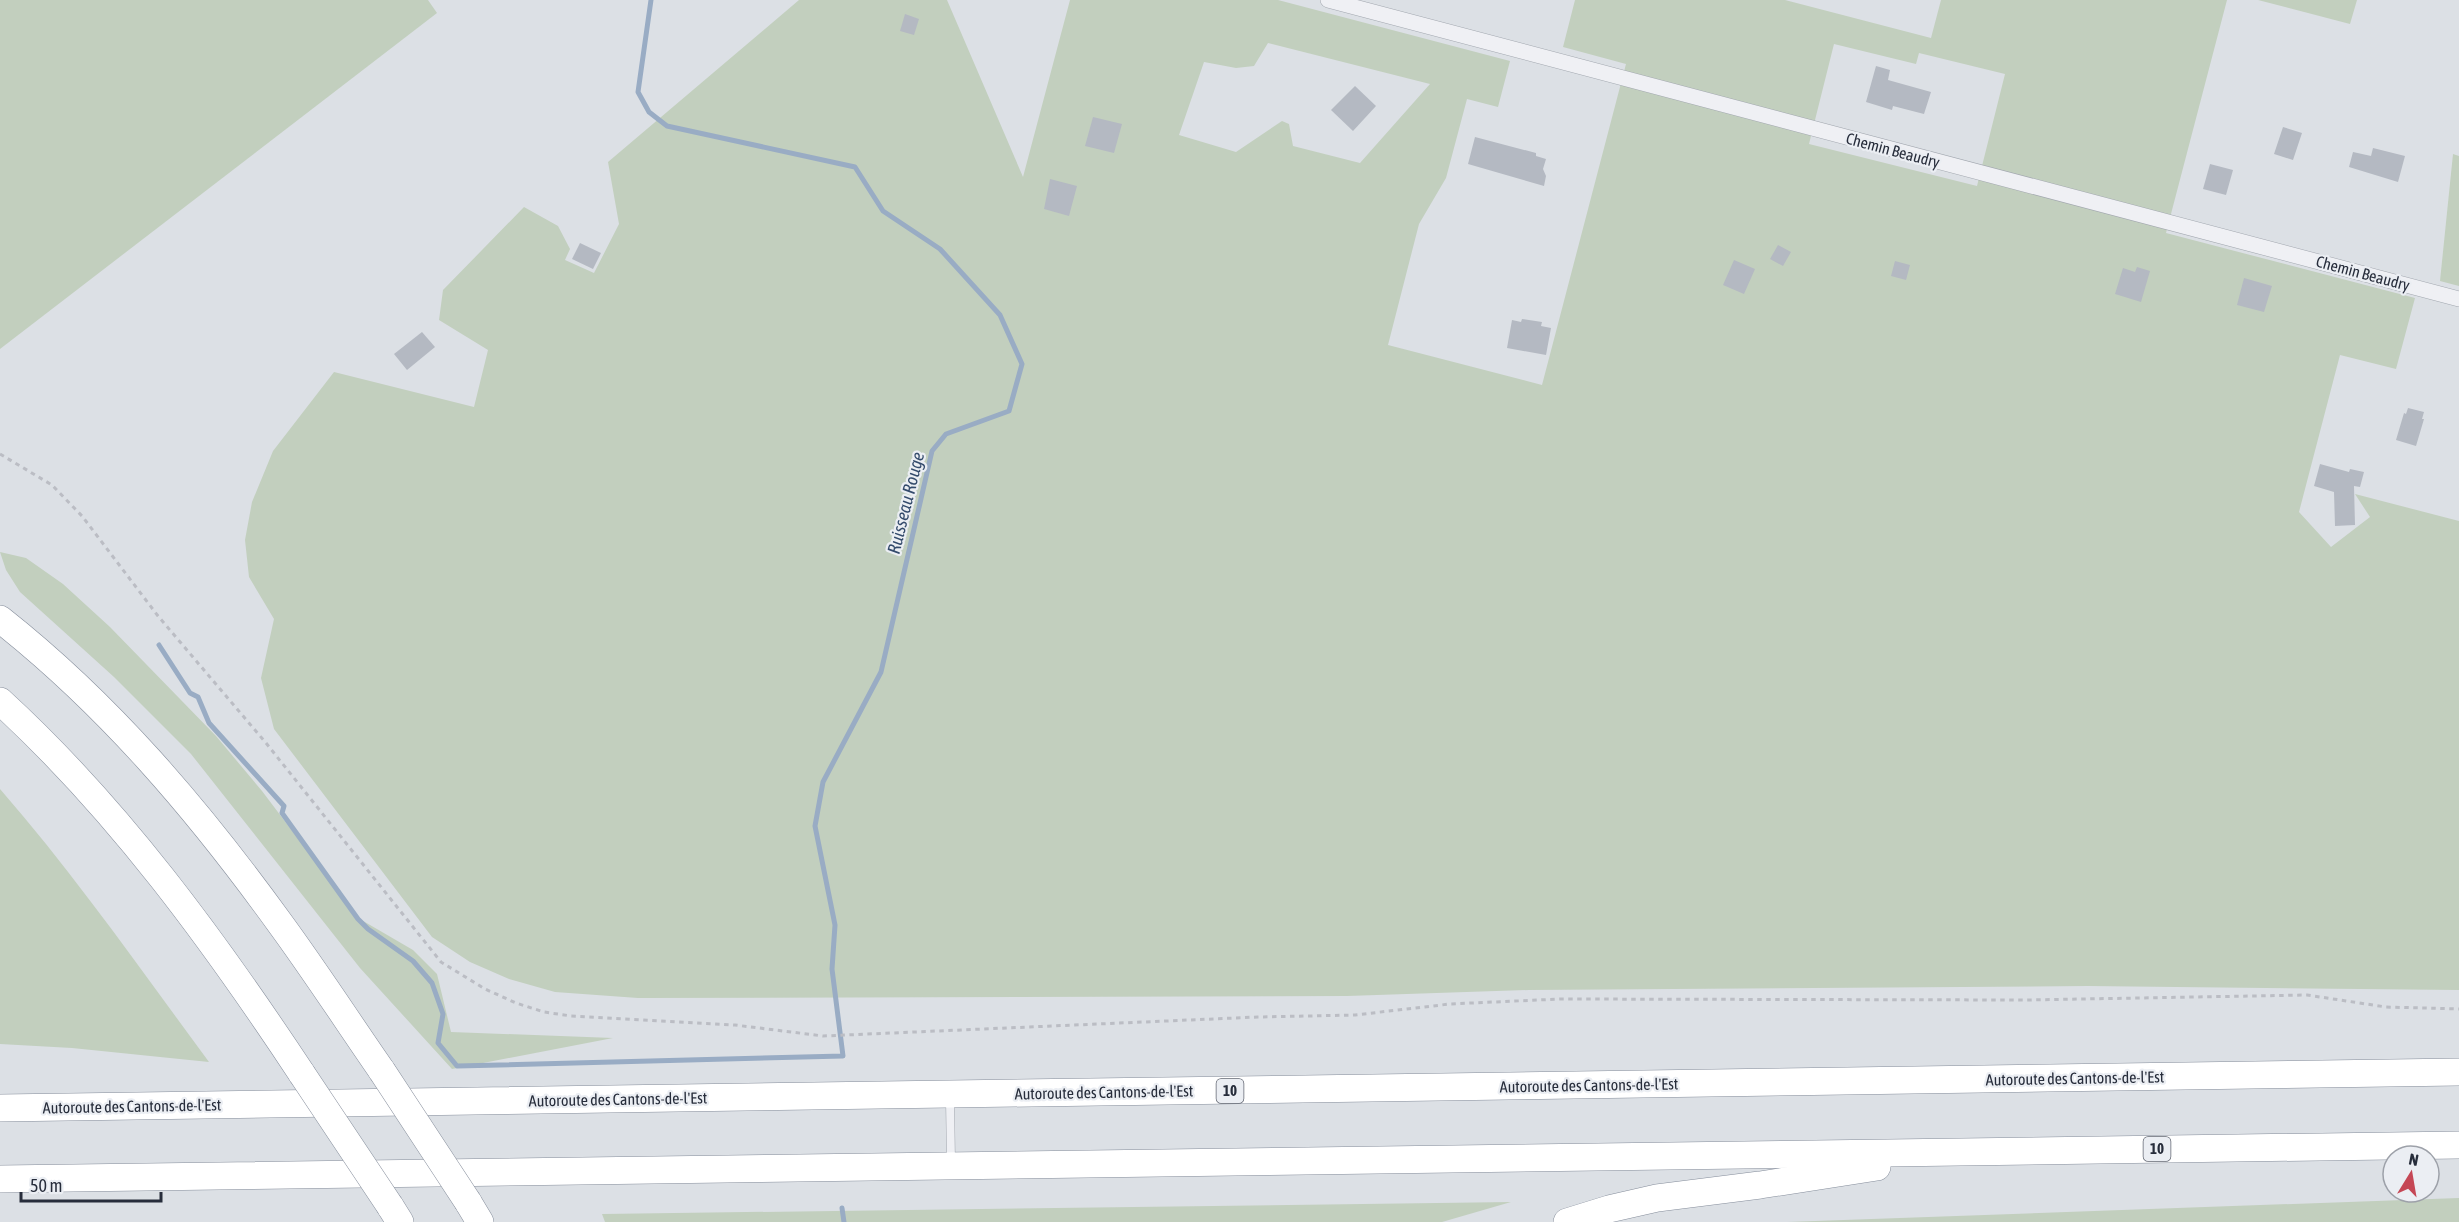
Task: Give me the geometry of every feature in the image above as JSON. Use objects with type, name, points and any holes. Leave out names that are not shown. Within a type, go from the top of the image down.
[{"type":"highway","points":[[0,619],[93,700],[179,792],[281,923],[474,1212]]},
{"type":"highway","points":[[0,701],[65,765],[145,858],[238,979],[395,1214]]},
{"type":"highway","name":"Autoroute des Cantons-de-l'Est","points":[[0,1108],[2459,1072]]},
{"type":"highway","name":"10","points":[[0,1179],[2459,1144]]},
{"type":"highway","points":[[1567,1222],[1609,1209],[1658,1198],[1760,1185],[1970,1152]]},
{"type":"street","name":"Chemin Beaudry","points":[[1328,0],[2459,299]]},
{"type":"lane","points":[[949,1095],[951,1164]]},
{"type":"path","points":[[0,454],[42,477],[71,503],[158,616],[280,759],[430,950],[449,968],[500,996],[531,1008],[558,1014],[735,1025],[823,1036],[1355,1015],[1450,1004],[1560,999],[2026,1000],[2307,996],[2386,1007],[2459,1009]]},
{"type":"green space","points":[[0,0],[428,0],[437,13],[0,349]]},
{"type":"green space","points":[[799,0],[947,0],[1023,177],[1070,0],[1278,0],[1510,61],[1498,107],[1467,99],[1446,178],[1419,224],[1388,345],[1542,385],[1626,64],[1563,47],[1575,0],[1785,0],[1931,38],[1941,0],[2227,0],[2166,233],[2415,298],[2396,369],[2340,355],[2299,512],[2331,547],[2370,517],[2355,494],[2459,521],[2459,990],[2088,986],[1529,990],[1347,996],[638,998],[555,992],[509,979],[470,962],[432,937],[274,729],[261,678],[274,619],[249,577],[245,540],[252,502],[273,451],[334,372],[474,407],[488,350],[439,320],[443,290],[524,207],[558,226],[570,249],[565,260],[594,273],[619,224],[608,162]],"holes":[[[1268,43],[1430,84],[1360,163],[1293,146],[1289,124],[1282,121],[1236,152],[1179,135],[1204,62],[1236,68],[1254,66]],[[1834,44],[1916,64],[1919,53],[2005,74],[1977,186],[1809,144]]]},
{"type":"green space","points":[[2258,0],[2357,0],[2350,24]]},
{"type":"green space","points":[[2453,154],[2459,156],[2459,286],[2440,281]]},
{"type":"green space","points":[[0,552],[26,558],[63,584],[110,627],[216,736],[262,791],[358,918],[413,950],[437,974],[451,1032],[613,1038],[452,1069],[360,968],[191,754],[114,677],[20,592],[6,570]]},
{"type":"green space","points":[[0,789],[81,889],[209,1062],[72,1048],[0,1044]]},
{"type":"green space","points":[[2459,1198],[2459,1222],[1787,1222],[2381,1201],[2381,1204],[2441,1204],[2441,1199]]},
{"type":"green space","points":[[1511,1202],[1442,1222],[605,1222],[602,1214]]},
{"type":"building","points":[[905,14],[919,19],[914,35],[900,31]]},
{"type":"building","points":[[1876,66],[1890,70],[1888,80],[1931,92],[1924,114],[1893,106],[1892,110],[1866,102]]},
{"type":"building","points":[[1355,86],[1376,106],[1353,131],[1331,110]]},
{"type":"building","points":[[1093,117],[1122,124],[1114,153],[1085,146]]},
{"type":"building","points":[[2283,127],[2302,133],[2293,160],[2274,154]]},
{"type":"building","points":[[1475,137],[1536,153],[1536,156],[1546,159],[1543,169],[1546,176],[1544,186],[1468,164]]},
{"type":"building","points":[[2373,148],[2405,156],[2398,182],[2349,167],[2353,152],[2371,156]]},
{"type":"building","points":[[2210,164],[2233,170],[2226,195],[2203,189]]},
{"type":"building","points":[[1050,179],[1077,186],[1069,216],[1044,209]]},
{"type":"building","points":[[580,243],[601,253],[593,269],[572,259]]},
{"type":"building","points":[[1778,245],[1791,252],[1783,266],[1770,259]]},
{"type":"building","points":[[1734,260],[1755,269],[1744,294],[1723,285]]},
{"type":"building","points":[[1895,261],[1910,265],[1906,280],[1891,276]]},
{"type":"building","points":[[2137,267],[2150,271],[2141,302],[2115,294],[2123,268],[2135,272]]},
{"type":"building","points":[[2244,278],[2272,286],[2264,312],[2237,305]]},
{"type":"building","points":[[1522,319],[1542,322],[1541,326],[1551,328],[1546,355],[1507,348],[1512,320],[1521,322]]},
{"type":"building","points":[[422,332],[435,347],[407,370],[394,354]]},
{"type":"building","points":[[2408,408],[2424,412],[2416,446],[2396,440],[2404,413],[2406,414]]},
{"type":"building","points":[[2320,464],[2349,472],[2350,469],[2364,472],[2360,487],[2354,486],[2355,525],[2335,526],[2334,492],[2314,486]]},
{"type":"waterway","name":"Ruisseau Rouge","points":[[159,645],[190,693],[198,697],[209,723],[284,806],[282,813],[358,919],[368,929],[413,961],[432,983],[443,1014],[438,1043],[457,1066],[843,1056],[832,969],[835,925],[815,826],[823,782],[881,672],[932,451],[946,434],[1009,411],[1022,364],[1000,315],[940,249],[883,211],[855,167],[667,126],[649,112],[638,92],[651,0]]},
{"type":"waterway","name":"Ruisseau Rouge","points":[[842,1208],[844,1222]]}]
